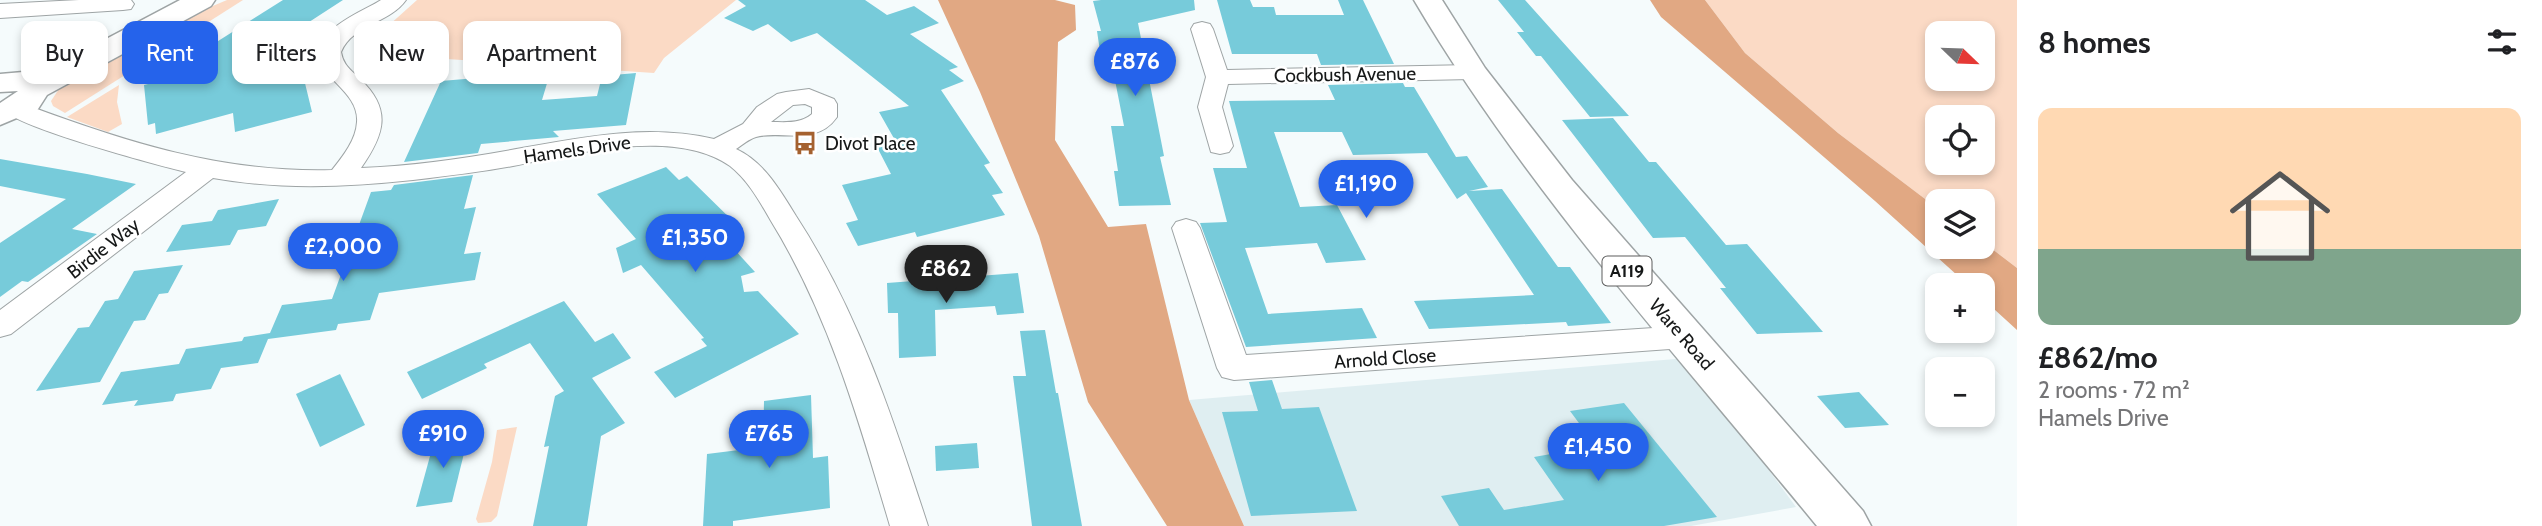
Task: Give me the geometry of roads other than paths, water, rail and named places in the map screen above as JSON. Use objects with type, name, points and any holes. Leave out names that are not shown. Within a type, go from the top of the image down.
[{"type":"main road","points":[[12,95],[201,0]]},
{"type":"main road","name":"Ware Road","points":[[1428,0],[1472,72],[1559,188],[1846,526]]},
{"type":"street","points":[[0,11],[86,3],[123,4]]},
{"type":"street","points":[[340,178],[358,153],[370,119],[360,90],[331,65],[330,51],[338,37],[389,5]]},
{"type":"street","points":[[1202,29],[1218,76],[1210,107],[1220,146]]},
{"type":"street","name":"Cockbush Avenue","points":[[1218,76],[1472,72]]},
{"type":"street","name":"Hamels Drive","points":[[12,95],[125,150],[206,170],[271,177],[340,178],[424,171],[637,140],[682,141],[716,149],[736,159],[752,172],[799,242],[823,285],[841,325],[881,434],[904,525]]},
{"type":"street","points":[[716,149],[752,130]]},
{"type":"street","name":"Birdie Way","points":[[0,326],[206,170]]},
{"type":"street","name":"Arnold Close","points":[[1186,228],[1234,368],[1684,337]]},
{"type":"place","name":"Divot Place","points":[[805,143]]}]
